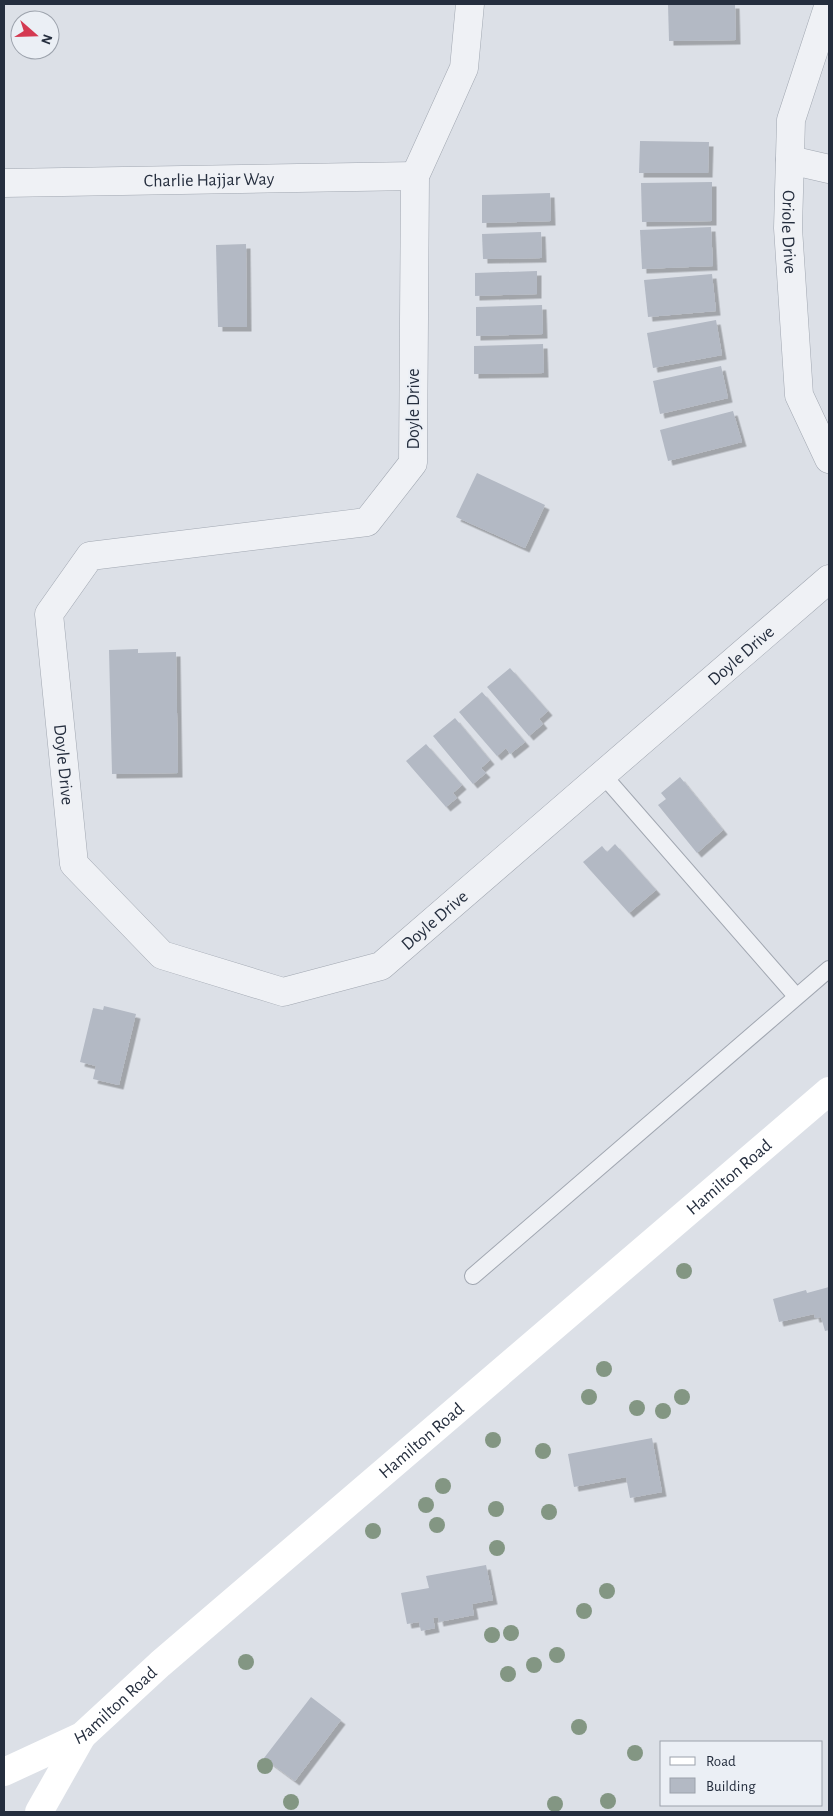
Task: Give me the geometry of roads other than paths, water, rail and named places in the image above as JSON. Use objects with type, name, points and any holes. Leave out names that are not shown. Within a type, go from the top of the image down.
[{"type":"main road","name":"Hamilton Road","points":[[4,1772],[82,1736],[160,1664],[829,1091]]},
{"type":"main road","points":[[39,1812],[82,1736]]},
{"type":"street","name":"Doyle Drive","points":[[470,4],[464,68],[415,176],[413,463],[366,522],[90,556],[49,614],[74,864],[162,955],[283,992],[381,966],[829,579]]},
{"type":"street","name":"Oriole Drive","points":[[829,4],[791,120],[788,228],[799,395],[829,459]]},
{"type":"street","points":[[790,160],[829,169]]},
{"type":"street","name":"Charlie Hajjar Way","points":[[4,183],[415,176]]},
{"type":"lane","points":[[603,775],[796,996]]},
{"type":"lane","points":[[473,1276],[829,969]]}]
